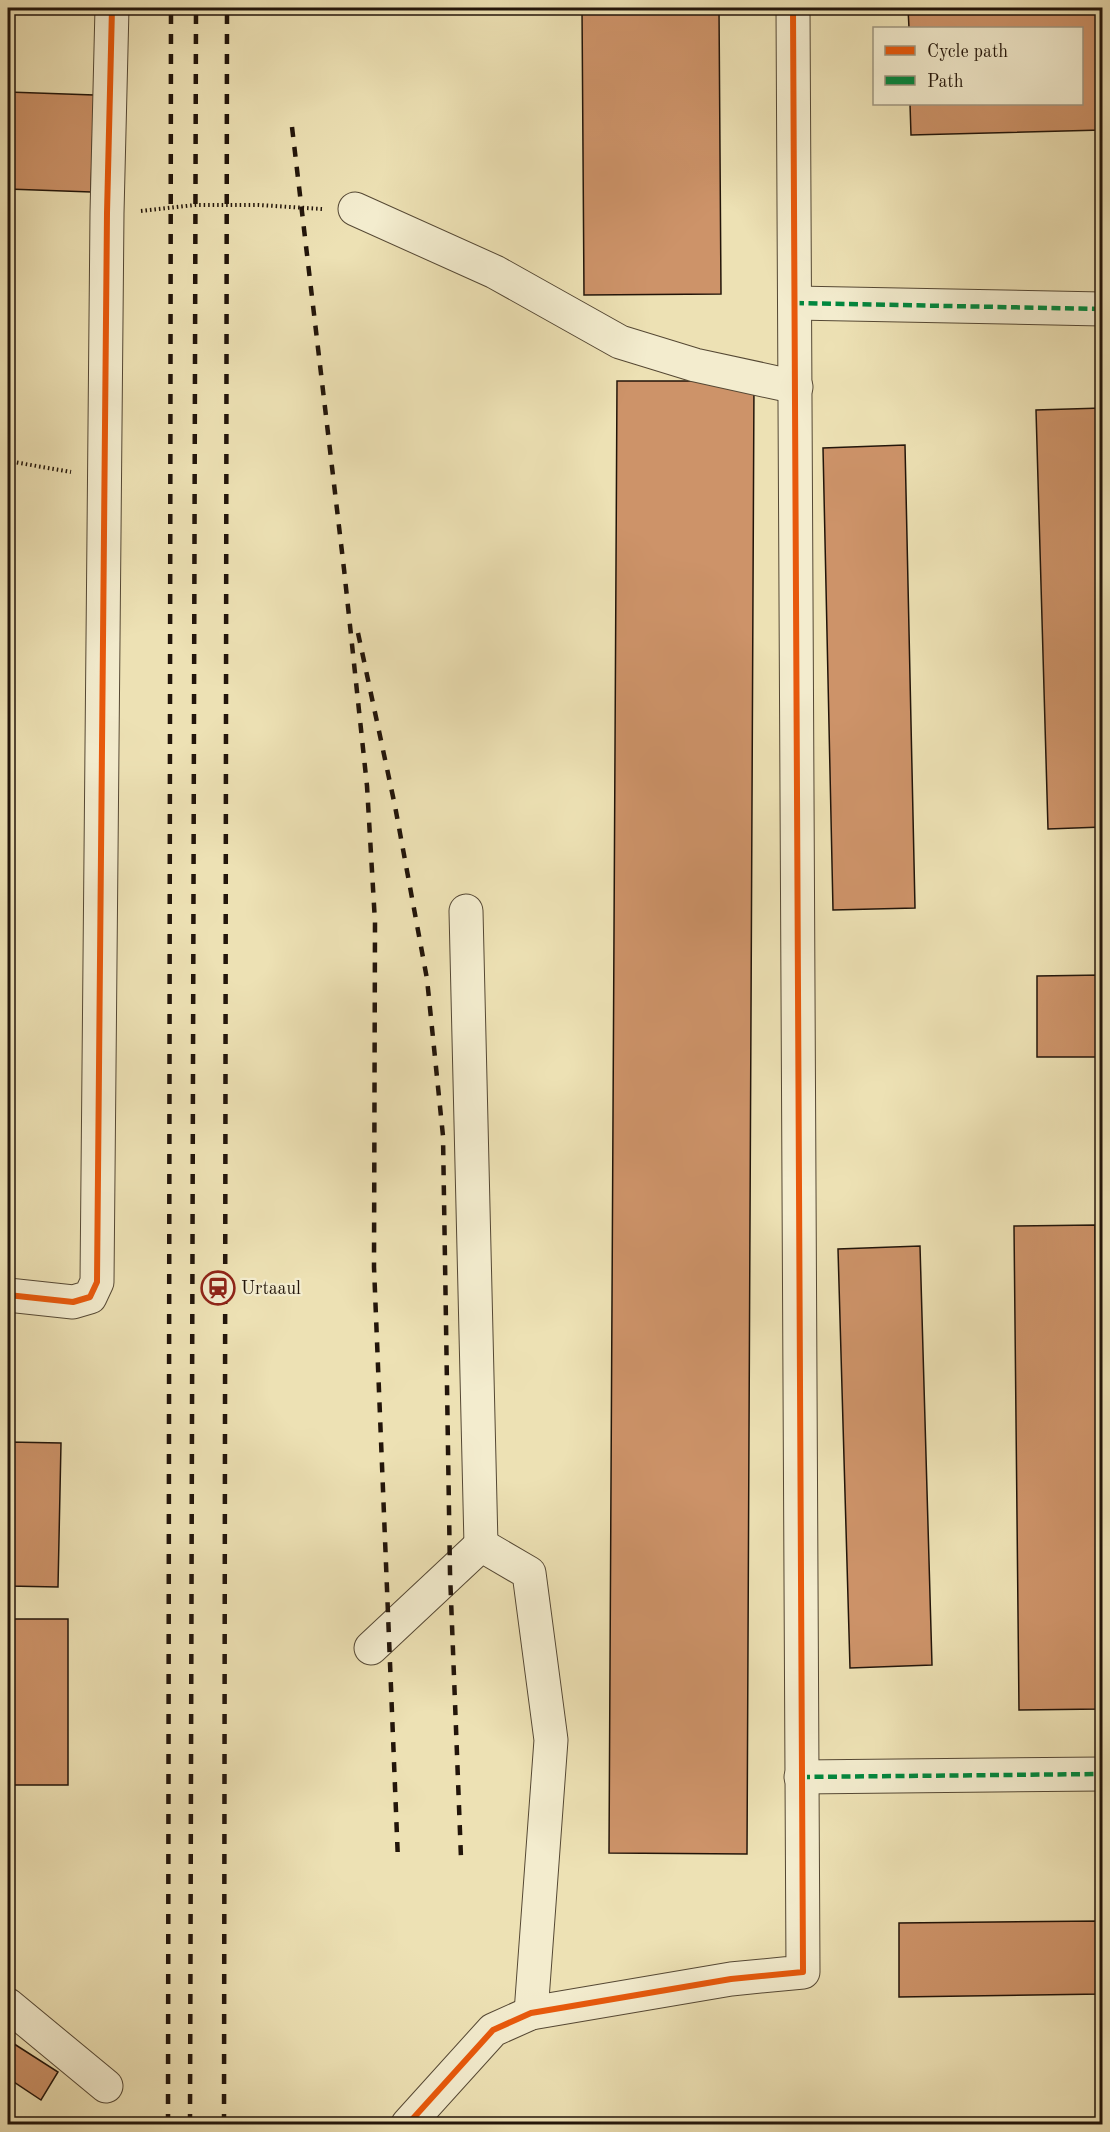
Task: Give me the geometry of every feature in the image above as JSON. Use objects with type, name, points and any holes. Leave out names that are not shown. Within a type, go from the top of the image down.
[{"type":"street","points":[[8,1295],[73,1302],[90,1297],[97,1282],[107,213],[112,8]]},
{"type":"street","points":[[408,2124],[493,2030],[531,2013],[731,1979],[802,1972],[794,8]]},
{"type":"street","points":[[356,209],[495,272],[620,342],[695,365],[796,387]]},
{"type":"street","points":[[795,303],[1102,309]]},
{"type":"street","points":[[371,1648],[481,1545],[466,911]]},
{"type":"street","points":[[481,1545],[529,1573],[551,1740],[531,2013]]},
{"type":"street","points":[[801,1777],[1102,1774]]},
{"type":"street","points":[[8,2005],[105,2086]]},
{"type":"path","points":[[107,213],[195,205],[356,209]]},
{"type":"path","points":[[8,461],[67,472],[105,472]]},
{"type":"building","points":[[582,8],[719,8],[721,294],[584,295]]},
{"type":"building","points":[[908,8],[1102,8],[1102,130],[911,135],[910,105],[1083,105],[1083,27],[909,27]]},
{"type":"building","points":[[8,92],[94,95],[91,192],[8,189]]},
{"type":"building","points":[[617,381],[754,381],[747,1854],[609,1853]]},
{"type":"building","points":[[1102,408],[1102,827],[1048,829],[1036,410]]},
{"type":"building","points":[[905,445],[915,908],[833,910],[823,448]]},
{"type":"building","points":[[1102,975],[1102,1057],[1037,1057],[1037,976]]},
{"type":"building","points":[[1095,1225],[1101,1709],[1019,1710],[1014,1226]]},
{"type":"building","points":[[920,1246],[932,1665],[850,1668],[838,1249]]},
{"type":"building","points":[[8,1442],[61,1443],[58,1587],[8,1586]]},
{"type":"building","points":[[8,1619],[68,1619],[68,1785],[8,1785]]},
{"type":"building","points":[[1102,1921],[1102,1994],[899,1997],[899,1923]]},
{"type":"building","points":[[8,2040],[58,2072],[41,2100],[8,2078]]},
{"type":"railway","points":[[168,2124],[171,8]]},
{"type":"railway","points":[[190,2124],[196,8]]},
{"type":"railway","points":[[224,2124],[227,8]]},
{"type":"railway","points":[[292,127],[367,786],[375,922],[374,1267],[398,1861]]},
{"type":"railway","points":[[358,633],[395,806],[427,979],[443,1136],[450,1573],[461,1858]]},
{"type":"marked path","points":[[795,303],[1102,309]]},
{"type":"marked path","points":[[801,1777],[1102,1774]]},
{"type":"cycle path","points":[[8,1295],[73,1302],[90,1297],[97,1282],[107,213],[112,8]]},
{"type":"cycle path","points":[[408,2124],[493,2030],[531,2013],[731,1979],[803,1972],[793,8]]},
{"type":"place","name":"Urtaaul","points":[[218,1288]]}]
